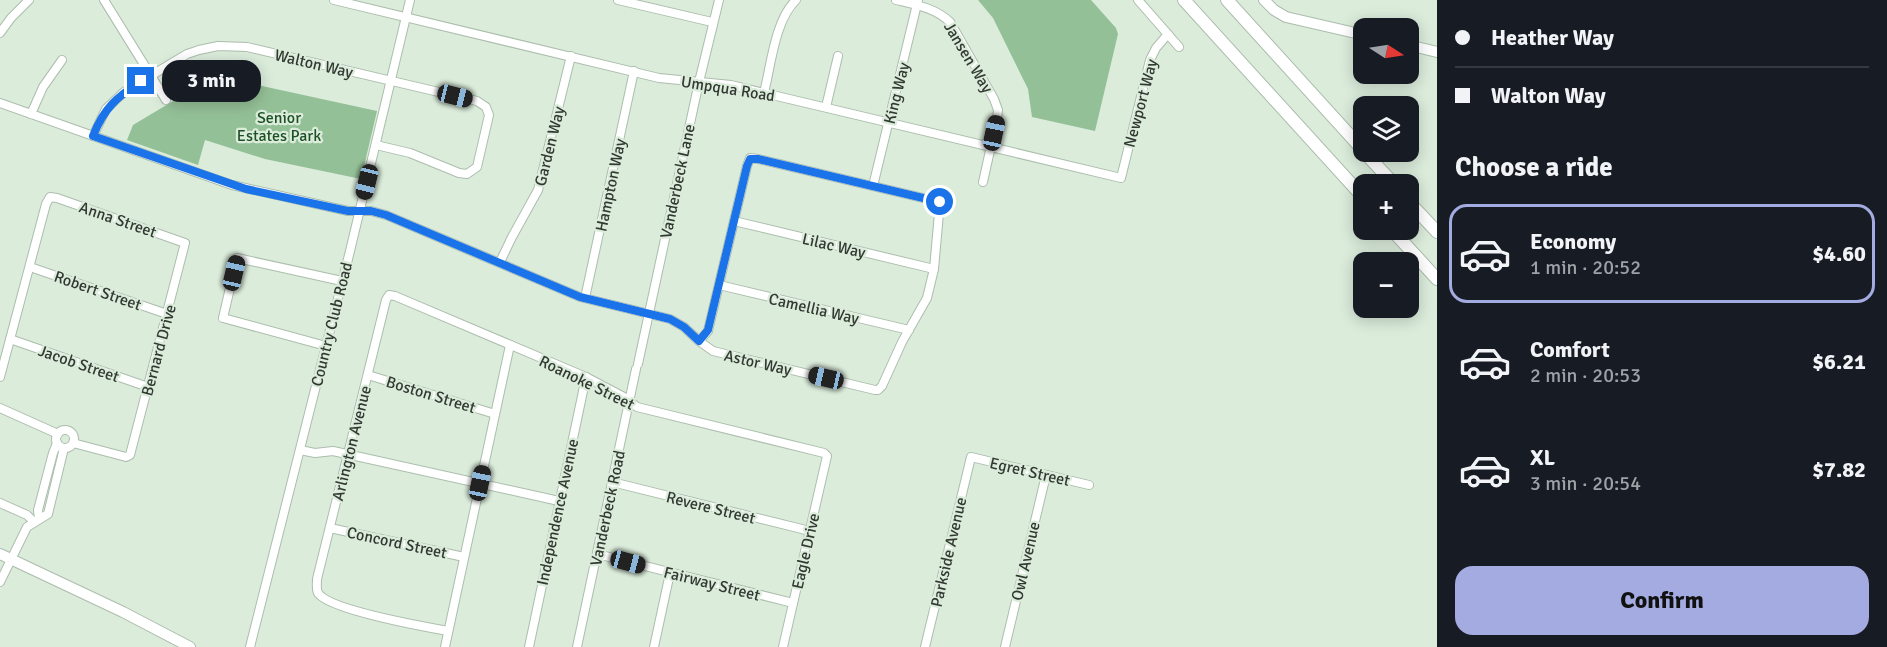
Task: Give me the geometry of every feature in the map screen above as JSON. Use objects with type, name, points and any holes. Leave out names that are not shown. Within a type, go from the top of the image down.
[{"type":"highway","points":[[1184,0],[1353,186]]},
{"type":"highway","points":[[1227,0],[1353,139]]},
{"type":"highway","points":[[1374,162],[1385,174]]},
{"type":"highway","points":[[1419,213],[1437,232]]},
{"type":"highway","points":[[1401,240],[1437,279]]},
{"type":"main road","points":[[1264,0],[1286,17],[1353,32]]},
{"type":"main road","points":[[1419,48],[1437,52]]},
{"type":"main road","points":[[0,554],[123,612],[190,647]]},
{"type":"street","points":[[0,33],[29,0]]},
{"type":"street","points":[[104,0],[166,100]]},
{"type":"street","name":"Umpqua Road","points":[[334,0],[671,80],[731,86],[826,107],[1121,178]]},
{"type":"street","name":"Country Club Road","points":[[250,647],[376,145],[410,0]]},
{"type":"street","points":[[618,0],[712,22]]},
{"type":"street","name":"Vanderbeck Lane","points":[[637,366],[712,22],[719,0]]},
{"type":"street","points":[[764,93],[782,19],[796,0]]},
{"type":"street","name":"Jansen Way","points":[[896,0],[918,2],[950,22],[994,99],[998,114],[983,182]]},
{"type":"street","points":[[1138,0],[1179,47]]},
{"type":"street","name":"King Way","points":[[873,186],[918,2]]},
{"type":"street","name":"Newport Way","points":[[1121,178],[1150,60],[1156,48],[1168,34]]},
{"type":"street","name":"Walton Way","points":[[93,136],[100,119],[124,92],[187,54],[218,46],[247,47],[391,81],[480,103],[488,111],[477,167],[467,174],[459,174],[410,153],[376,145]]},
{"type":"street","name":"Garden Way","points":[[500,262],[538,189],[571,56]]},
{"type":"street","points":[[826,107],[838,56]]},
{"type":"street","points":[[31,114],[48,77],[62,60]]},
{"type":"street","name":"Hampton Way","points":[[585,298],[634,71]]},
{"type":"street","name":"Astor Way","points":[[0,104],[246,189],[348,211],[371,211],[394,218],[585,298],[670,319],[684,327],[708,349],[719,353],[878,390],[909,330]]},
{"type":"street","points":[[699,341],[708,330],[750,159],[940,202],[934,269],[927,298],[909,330]]},
{"type":"street","name":"Anna Street","points":[[30,267],[46,204],[50,198],[57,198],[185,243]]},
{"type":"street","name":"Lilac Way","points":[[734,221],[934,269]]},
{"type":"street","name":"Bernard Drive","points":[[63,442],[129,457],[185,243]]},
{"type":"street","points":[[326,346],[222,318],[237,258],[342,281]]},
{"type":"street","points":[[0,377],[30,267]]},
{"type":"street","name":"Robert Street","points":[[30,267],[167,314]]},
{"type":"street","name":"Camellia Way","points":[[719,285],[909,330]]},
{"type":"street","name":"Roanoke Street","points":[[389,295],[586,377],[637,407],[824,453],[827,456]]},
{"type":"street","name":"Arlington Avenue","points":[[389,295],[317,579],[318,592],[330,601],[363,613],[448,632]]},
{"type":"street","name":"Jacob Street","points":[[10,339],[148,387]]},
{"type":"street","points":[[445,647],[510,345]]},
{"type":"street","name":"Vanderbeck Road","points":[[577,647],[637,366]]},
{"type":"street","name":"Boston Street","points":[[368,375],[495,414]]},
{"type":"street","name":"Independence Avenue","points":[[530,647],[586,377]]},
{"type":"street","points":[[0,408],[63,442],[53,453],[36,521],[26,530],[0,582]]},
{"type":"street","points":[[300,450],[315,453],[329,450],[559,501]]},
{"type":"street","name":"Eagle Drive","points":[[783,647],[827,456]]},
{"type":"street","name":"Egret Street","points":[[971,457],[1089,485]]},
{"type":"street","name":"Parkside Avenue","points":[[925,647],[971,457]]},
{"type":"street","name":"Owl Avenue","points":[[1005,647],[1046,475]]},
{"type":"street","name":"Revere Street","points":[[612,482],[810,531]]},
{"type":"street","points":[[0,502],[36,521]]},
{"type":"street","name":"Concord Street","points":[[330,528],[465,557]]},
{"type":"street","name":"Fairway Street","points":[[597,554],[793,603]]},
{"type":"street","points":[[654,647],[670,573]]},
{"type":"green space","points":[[978,0],[1091,0],[1116,28],[1118,34],[1095,131],[1032,117],[1028,89],[993,18]]},
{"type":"green space","name":"Senior Estates Park","points":[[230,79],[377,111],[361,179],[265,159],[205,140],[198,165],[127,140],[133,125],[195,88]]},
{"type":"route","points":[[141,81],[118,97],[106,109],[93,136],[246,189],[348,211],[371,211],[386,215],[580,297],[670,319],[684,327],[699,341],[708,330],[750,159],[940,202]]}]
